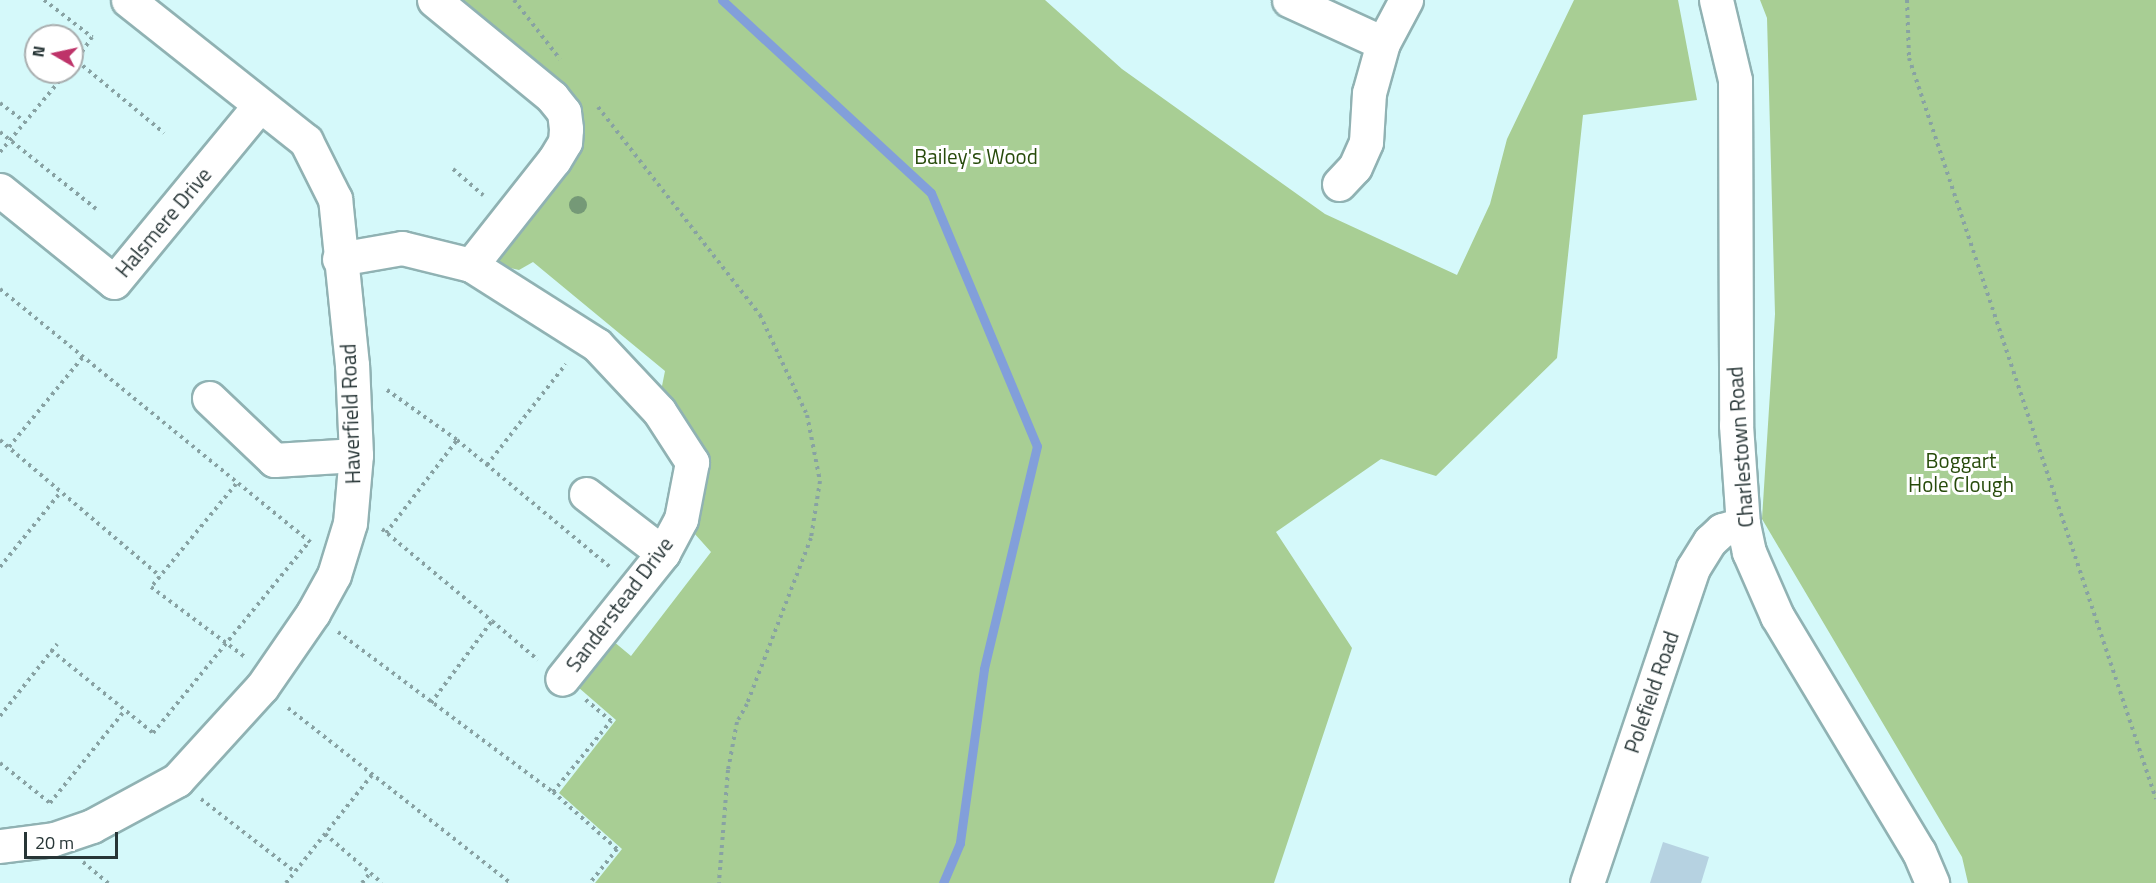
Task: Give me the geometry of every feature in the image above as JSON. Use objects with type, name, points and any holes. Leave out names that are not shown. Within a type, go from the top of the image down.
[{"type":"street","name":"Haverfield Road","points":[[0,846],[54,839],[92,826],[177,780],[266,681],[313,613],[344,548],[352,502],[356,455],[352,365],[339,259],[335,200],[306,141],[128,0]]},
{"type":"street","points":[[434,0],[552,97],[564,112],[565,142],[554,160],[471,265]]},
{"type":"street","points":[[1289,0],[1383,43]]},
{"type":"street","points":[[1339,184],[1355,167],[1366,142],[1369,93],[1383,43],[1406,0]]},
{"type":"street","name":"Charlestown Road","points":[[1716,0],[1735,80],[1733,305],[1743,524],[1760,583],[1777,616],[1919,852],[1932,883]]},
{"type":"street","name":"Halsmere Drive","points":[[0,190],[114,282],[260,105]]},
{"type":"street","name":"Sanderstead Drive","points":[[339,259],[402,248],[471,265],[586,338],[659,411],[692,462],[681,519],[663,553],[562,679]]},
{"type":"street","points":[[209,399],[274,460],[356,455]]},
{"type":"street","points":[[586,494],[663,553]]},
{"type":"street","name":"Polefield Road","points":[[1587,883],[1693,568],[1710,541],[1722,530],[1743,524]]},
{"type":"path","points":[[44,0],[75,24]]},
{"type":"path","points":[[514,0],[562,62]]},
{"type":"path","points":[[1907,0],[1909,58],[2156,799]]},
{"type":"path","points":[[84,31],[92,37],[84,50]]},
{"type":"path","points":[[84,67],[164,133]]},
{"type":"path","points":[[0,152],[56,84]]},
{"type":"path","points":[[0,103],[24,121]]},
{"type":"path","points":[[596,105],[760,315],[807,415],[820,481],[811,538],[747,704],[737,722],[728,770],[719,883]]},
{"type":"path","points":[[0,132],[96,209]]},
{"type":"path","points":[[453,169],[483,195]]},
{"type":"path","points":[[0,289],[308,543],[344,548]]},
{"type":"path","points":[[487,465],[586,338]]},
{"type":"path","points":[[9,447],[83,357]]},
{"type":"path","points":[[352,365],[457,440],[635,587]]},
{"type":"path","points":[[0,440],[160,576]]},
{"type":"path","points":[[386,533],[457,440]]},
{"type":"path","points":[[236,484],[151,587],[227,643],[266,681],[372,775],[510,883]]},
{"type":"path","points":[[0,567],[60,493]]},
{"type":"path","points":[[352,502],[492,621]]},
{"type":"path","points":[[51,650],[153,733],[308,543]]},
{"type":"path","points":[[313,613],[553,792],[617,849],[590,883]]},
{"type":"path","points":[[0,716],[57,644]]},
{"type":"path","points":[[0,763],[50,803],[125,710]]},
{"type":"path","points":[[286,883],[372,775]]},
{"type":"path","points":[[177,780],[295,872]]},
{"type":"path","points":[[325,834],[382,883]]},
{"type":"path","points":[[362,883],[370,873]]},
{"type":"green space","name":"Bailey's Wood","points":[[446,0],[1045,0],[1122,69],[1325,214],[1457,275],[1490,204],[1507,139],[1574,0],[1678,0],[1697,100],[1583,115],[1557,358],[1436,476],[1381,459],[1276,532],[1352,648],[1274,883],[595,883],[622,849],[559,793],[616,720],[571,681],[607,636],[631,656],[711,552],[694,533],[661,391],[665,371],[533,262],[519,270],[501,266],[497,257],[575,133]]},
{"type":"green space","name":"Boggart Hole Clough","points":[[1760,0],[2156,0],[2156,883],[1968,883],[1962,857],[1762,519],[1775,314],[1767,18]]},
{"type":"building","points":[[1663,842],[1709,857],[1701,883],[1650,883]]},
{"type":"waterway","points":[[722,0],[931,193],[1037,446],[984,669],[960,843],[943,883]]}]
